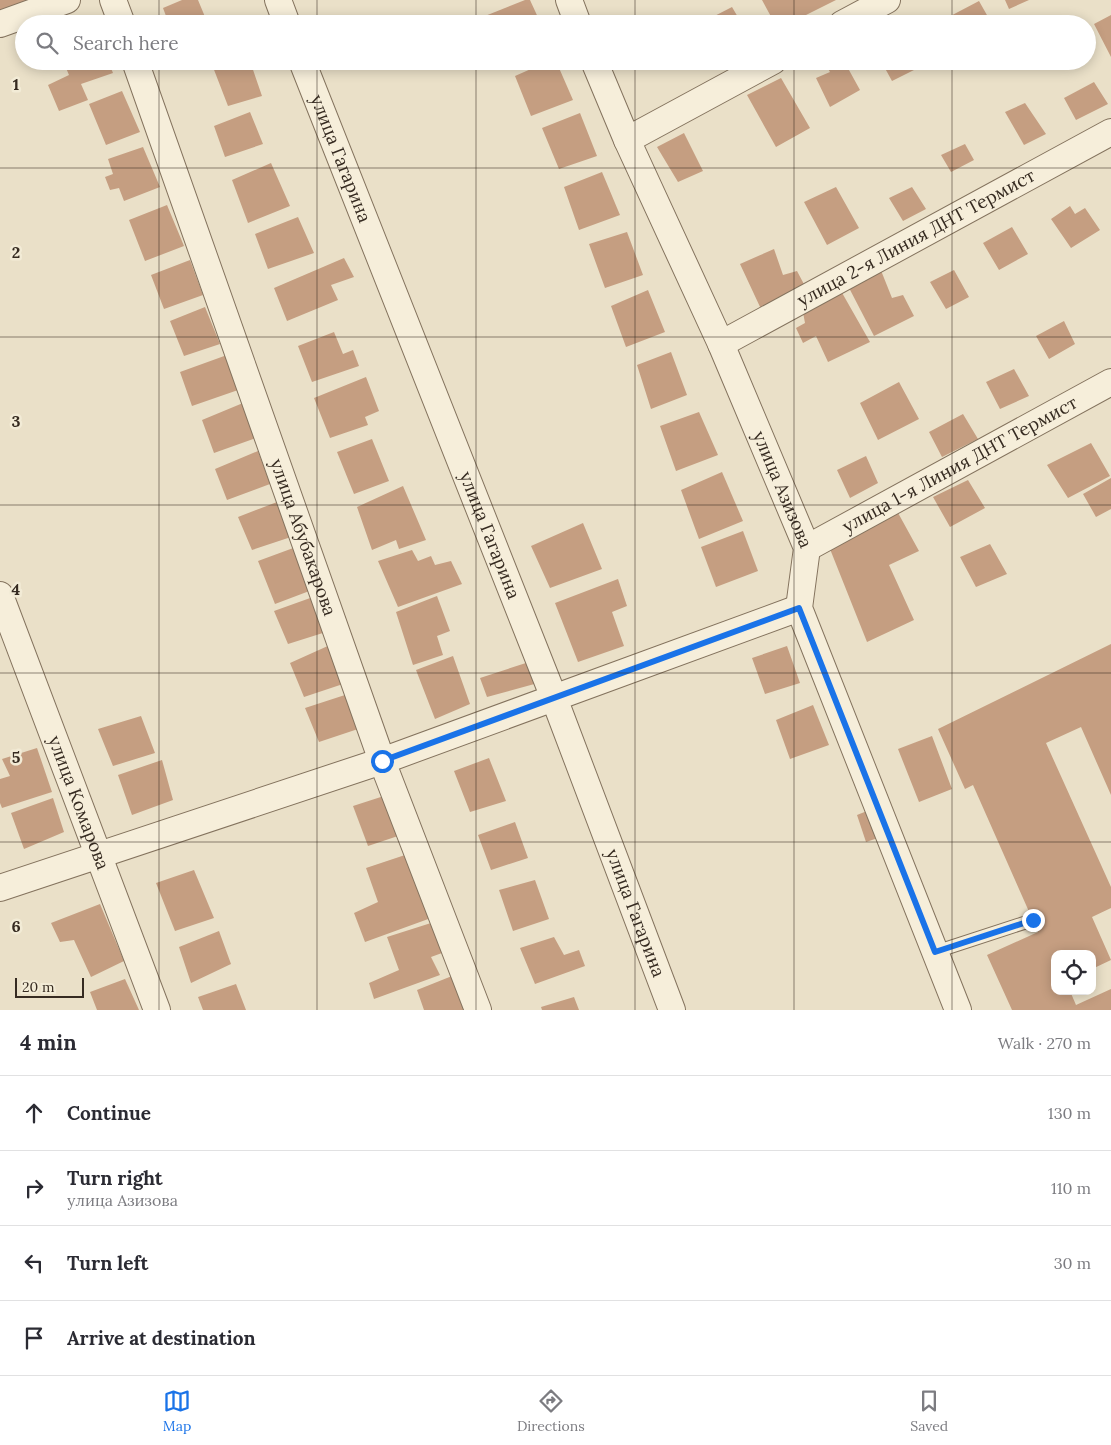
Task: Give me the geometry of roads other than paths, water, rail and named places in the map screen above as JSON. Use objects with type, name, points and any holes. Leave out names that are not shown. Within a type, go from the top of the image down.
[{"type":"street","points":[[25,15],[67,0]]},
{"type":"street","points":[[113,0],[119,15]]},
{"type":"street","points":[[278,0],[284,15]]},
{"type":"street","points":[[569,0],[575,15]]},
{"type":"street","points":[[859,15],[887,0]]},
{"type":"street","points":[[0,24],[15,19]]},
{"type":"street","name":"улица Абубакарова","points":[[138,70],[382,761],[478,1010]]},
{"type":"street","name":"улица Гагарина","points":[[306,70],[554,698],[672,1010]]},
{"type":"street","name":"улица Азизова","points":[[598,70],[627,140],[721,344],[807,548],[799,608],[958,1010]]},
{"type":"street","points":[[627,140],[756,70]]},
{"type":"street","name":"улица 2-я Линия ДНТ Термист","points":[[721,344],[1111,132]]},
{"type":"street","name":"улица 1-я Линия ДНТ Термист","points":[[807,548],[1111,382]]},
{"type":"street","name":"улица Комарова","points":[[0,595],[157,1010]]},
{"type":"street","points":[[0,888],[382,761],[799,608]]},
{"type":"lane","points":[[935,952],[1033,920]]}]
